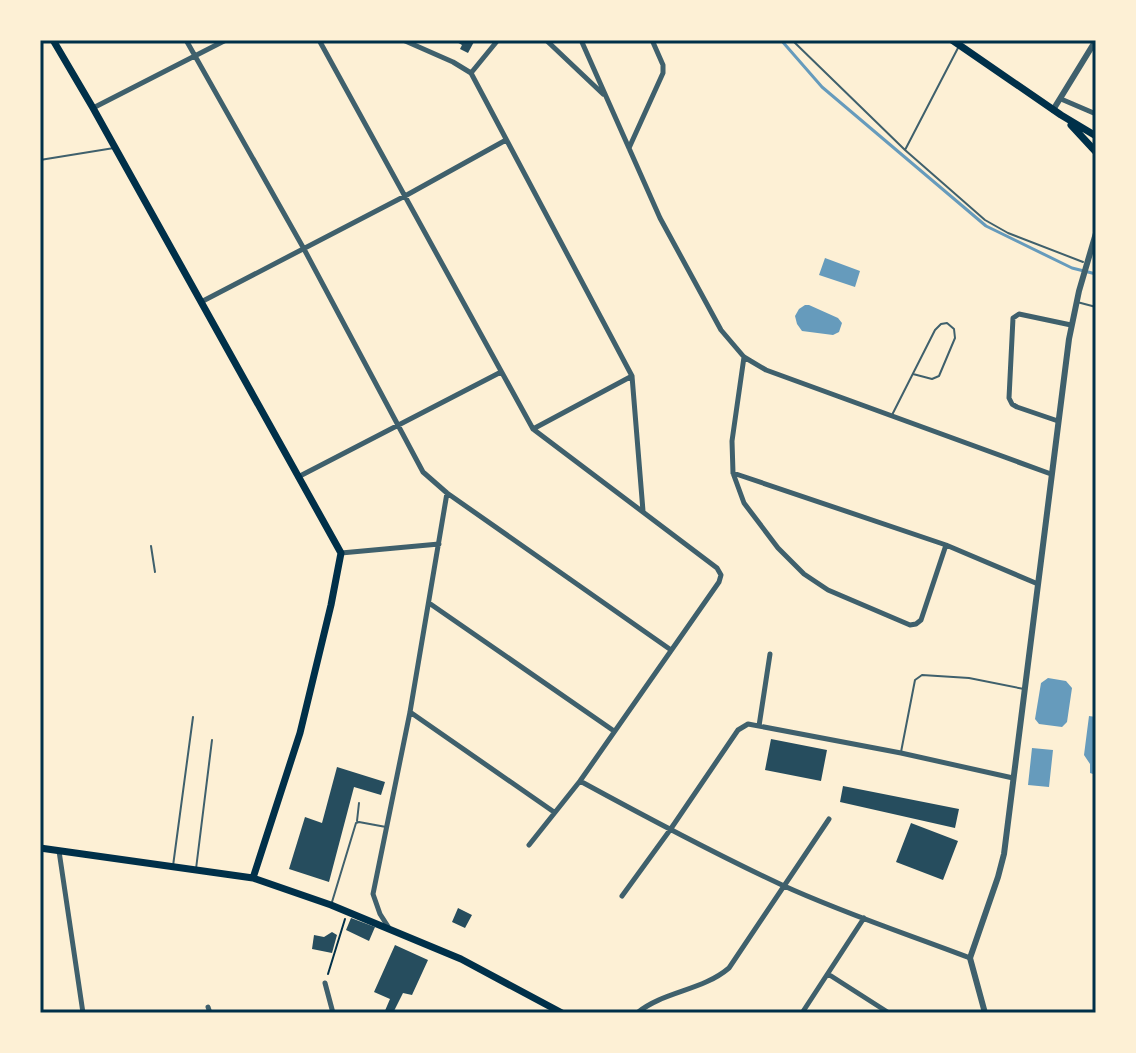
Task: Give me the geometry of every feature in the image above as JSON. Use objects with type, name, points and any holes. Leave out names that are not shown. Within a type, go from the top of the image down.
[{"type":"main road","points":[[53,40],[341,553],[300,733],[253,878]]},
{"type":"main road","points":[[958,42],[1053,110],[1096,136]]},
{"type":"main road","points":[[1061,115],[1096,152]]},
{"type":"main road","points":[[40,848],[253,878],[331,905],[461,959],[559,1013]]},
{"type":"street","points":[[186,40],[304,249],[423,472],[447,493],[671,650]]},
{"type":"street","points":[[93,108],[226,40]]},
{"type":"street","points":[[319,40],[533,429],[717,568],[721,575],[580,781],[529,845]]},
{"type":"street","points":[[403,40],[471,73],[632,376],[643,512]]},
{"type":"street","points":[[471,73],[498,40]]},
{"type":"street","points":[[546,40],[607,98]]},
{"type":"street","points":[[581,40],[660,218],[714,316],[744,357],[766,370],[1051,474]]},
{"type":"street","points":[[629,149],[663,73],[663,65],[652,40]]},
{"type":"street","points":[[1053,110],[1096,40]]},
{"type":"street","points":[[1061,99],[1096,114]]},
{"type":"street","points":[[201,302],[506,140]]},
{"type":"street","points":[[985,1013],[970,958],[1001,865],[1071,325],[1096,233]]},
{"type":"street","points":[[1058,421],[1017,407],[1009,398],[1013,318],[1019,314],[1071,325]]},
{"type":"street","points":[[744,357],[732,441],[733,473],[744,503],[778,548],[804,574],[828,590],[910,625],[916,624],[921,620],[946,545]]},
{"type":"street","points":[[298,477],[501,372]]},
{"type":"street","points":[[533,429],[632,376]]},
{"type":"street","points":[[733,473],[946,545],[1038,584]]},
{"type":"street","points":[[390,929],[380,914],[373,894],[410,712],[447,493]]},
{"type":"street","points":[[341,553],[439,544]]},
{"type":"street","points":[[429,603],[614,731]]},
{"type":"street","points":[[759,726],[770,654]]},
{"type":"street","points":[[410,712],[554,812]]},
{"type":"street","points":[[622,896],[738,730],[748,724],[1013,778]]},
{"type":"street","points":[[580,781],[784,886],[970,958]]},
{"type":"street","points":[[637,1013],[659,999],[711,980],[729,968],[829,819]]},
{"type":"street","points":[[59,851],[83,1013]]},
{"type":"street","points":[[802,1013],[864,918]]},
{"type":"street","points":[[828,974],[889,1013]]},
{"type":"street","points":[[325,983],[333,1013]]},
{"type":"lane","points":[[792,40],[905,150],[994,227],[1086,266]]},
{"type":"lane","points":[[905,150],[958,42]]},
{"type":"lane","points":[[40,160],[115,148]]},
{"type":"lane","points":[[1076,302],[1096,307]]},
{"type":"lane","points":[[892,416],[913,374],[935,330],[941,324],[951,325],[955,338],[939,376],[932,379],[913,374]]},
{"type":"lane","points":[[151,546],[155,572]]},
{"type":"lane","points":[[901,753],[918,676],[969,678],[1024,689]]},
{"type":"lane","points":[[173,867],[193,717]]},
{"type":"lane","points":[[196,870],[212,740]]},
{"type":"lane","points":[[331,905],[357,822],[359,803]]},
{"type":"lane","points":[[357,822],[387,827]]},
{"type":"path","points":[[325,983],[348,912]]},
{"type":"water","points":[[825,258],[860,271],[855,287],[819,275]]},
{"type":"water","points":[[805,305],[838,318],[842,323],[839,332],[833,335],[802,331],[795,316]]},
{"type":"water","points":[[1048,678],[1066,681],[1072,688],[1067,722],[1062,727],[1039,724],[1035,719],[1041,683]]},
{"type":"water","points":[[1089,716],[1096,717],[1096,775],[1090,773],[1090,764],[1084,755]]},
{"type":"water","points":[[1032,748],[1053,750],[1049,787],[1028,785]]},
{"type":"building","points":[[453,40],[475,40],[468,53]]},
{"type":"building","points":[[771,739],[827,750],[821,781],[765,770]]},
{"type":"building","points":[[337,767],[385,782],[381,795],[354,787],[329,882],[289,869],[305,817],[322,823]]},
{"type":"building","points":[[843,786],[959,809],[955,828],[840,802]]},
{"type":"building","points":[[911,823],[958,841],[943,880],[896,862]]},
{"type":"building","points":[[458,908],[472,915],[465,928],[452,922]]},
{"type":"building","points":[[351,918],[375,927],[369,941],[346,930]]},
{"type":"building","points":[[332,932],[337,935],[332,953],[312,949],[314,935],[324,937]]},
{"type":"building","points":[[395,945],[428,960],[412,995],[403,993],[393,1013],[384,1013],[390,999],[374,992]]},
{"type":"waterway","points":[[781,40],[822,87],[986,226],[1072,268],[1096,274]]}]
